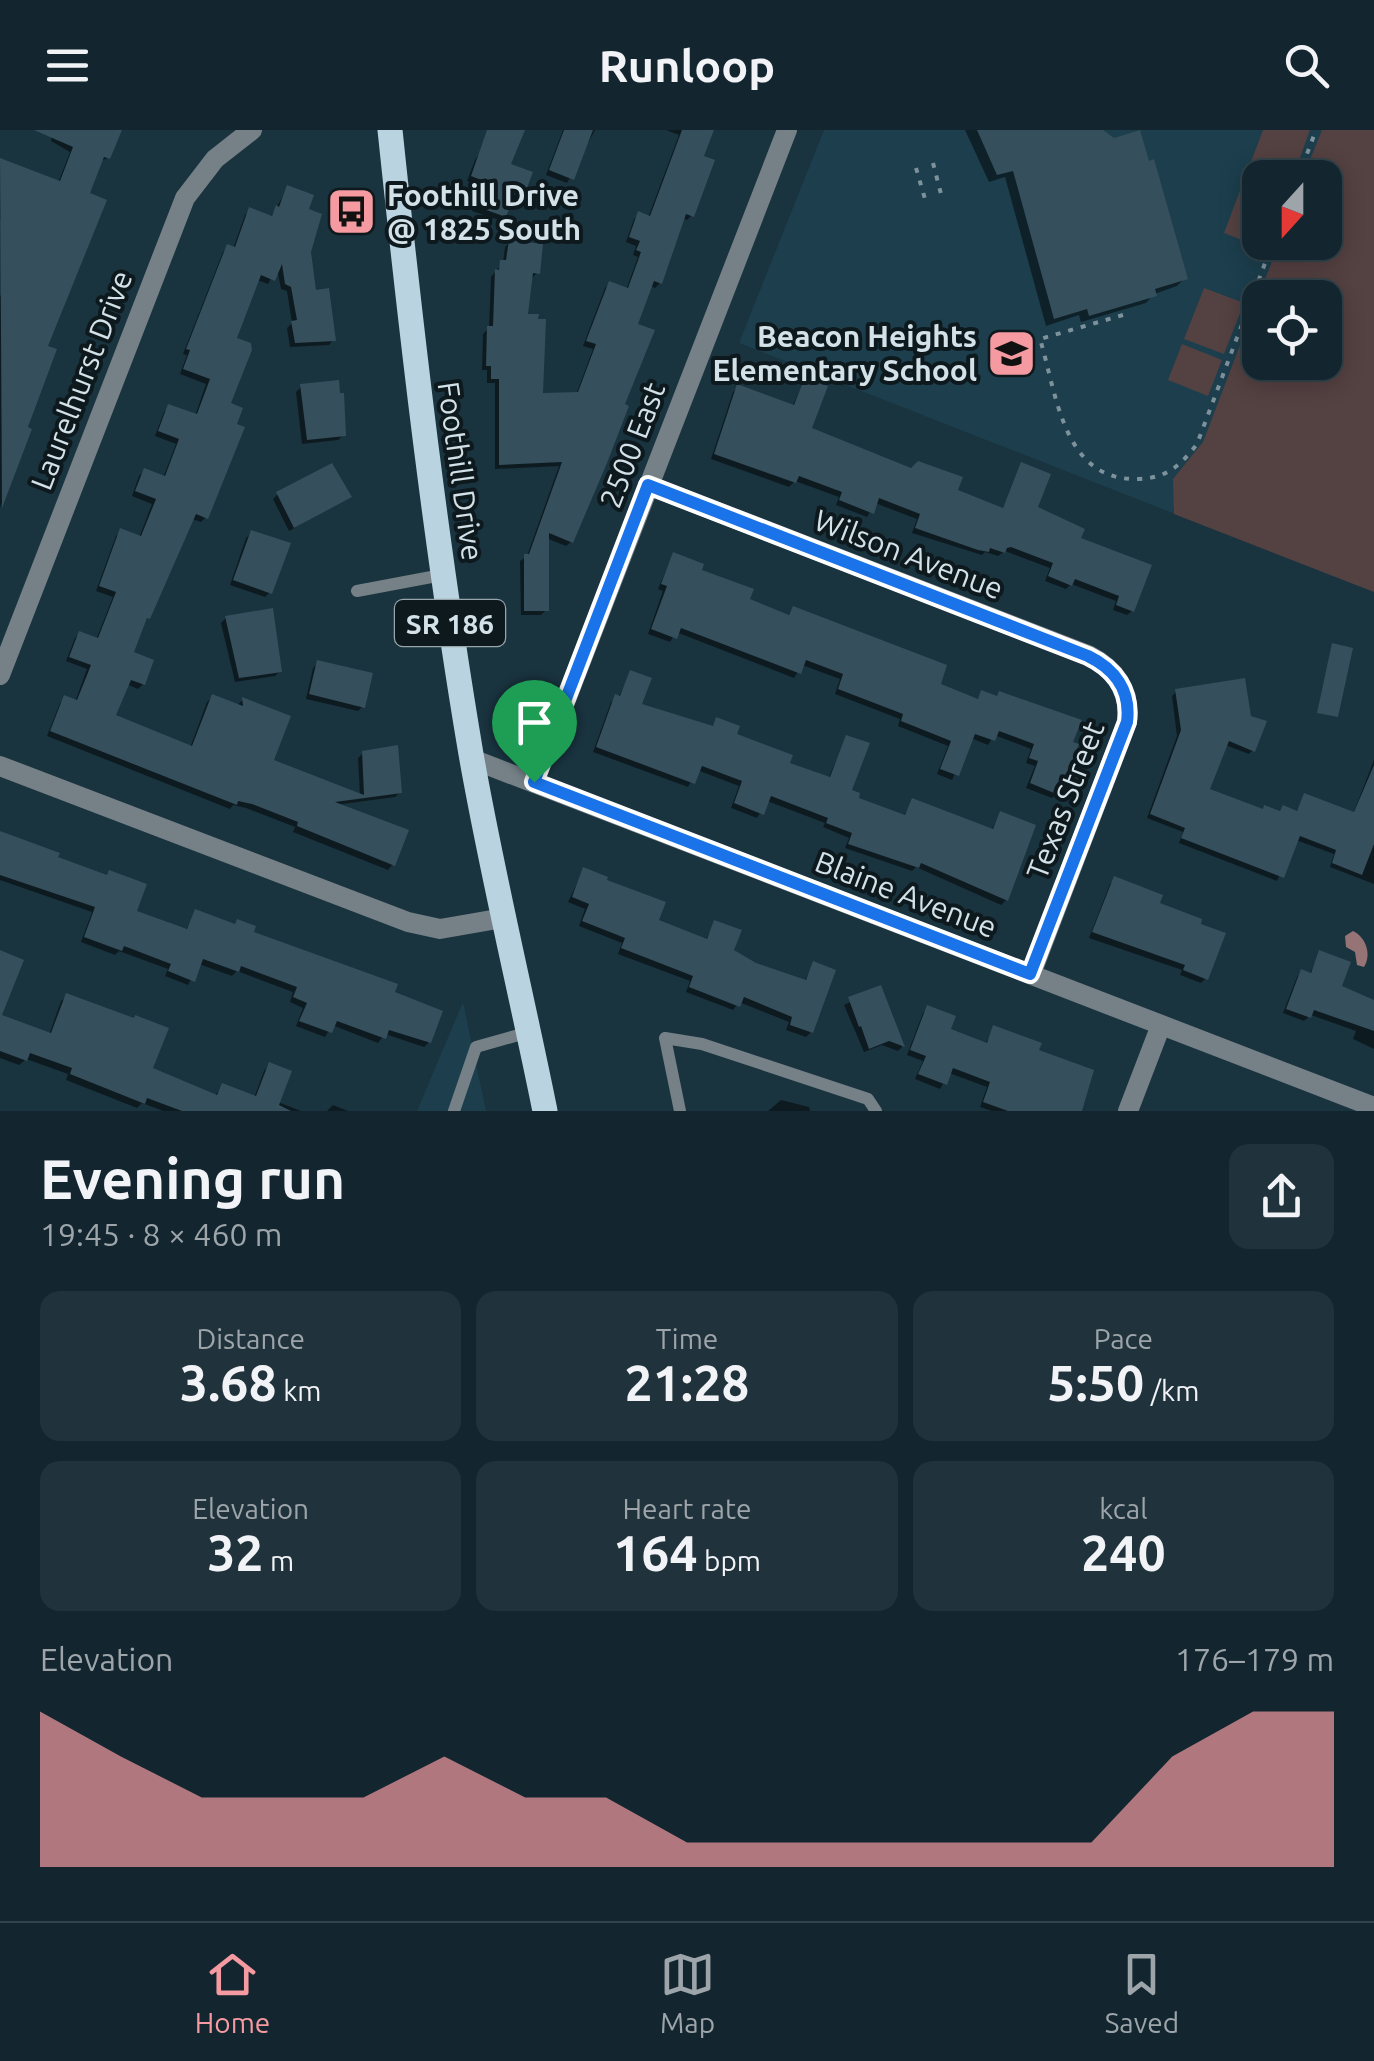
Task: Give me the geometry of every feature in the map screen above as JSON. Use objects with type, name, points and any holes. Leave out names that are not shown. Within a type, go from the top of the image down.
[{"type":"main road","name":"Foothill Drive","points":[[390,130],[419,412],[442,575],[472,759],[545,1111]]},
{"type":"street","name":"Laurelhurst Drive","points":[[0,675],[185,198],[215,158],[252,130]]},
{"type":"street","name":"2500 East","points":[[534,782],[787,130]]},
{"type":"street","name":"Wilson Avenue","points":[[648,485],[1088,656],[1120,681],[1127,702]]},
{"type":"street","name":"Texas Street","points":[[1030,974],[1124,732],[1127,702]]},
{"type":"street","name":"Blaine Avenue","points":[[472,759],[1374,1107]]},
{"type":"street","points":[[0,766],[418,926],[450,928],[503,918]]},
{"type":"street","points":[[1128,1111],[1161,1025]]},
{"type":"lane","points":[[357,591],[442,575]]},
{"type":"lane","points":[[454,1111],[476,1047],[529,1032]]},
{"type":"lane","points":[[680,1111],[665,1038],[702,1044],[868,1098],[876,1111]]},
{"type":"path","points":[[1305,160],[1316,130]]},
{"type":"path","points":[[933,162],[941,194]]},
{"type":"path","points":[[916,168],[925,199]]},
{"type":"path","points":[[1123,314],[1040,338],[1078,455],[1121,480],[1154,478],[1179,467],[1197,444],[1266,260]]},
{"type":"shaded area","name":"Beacon Heights Elementary School","points":[[824,130],[1374,130],[1374,592],[739,343]]},
{"type":"shaded area","points":[[1263,130],[1310,130],[1299,160],[1252,160]]},
{"type":"shaded area","points":[[1322,130],[1374,130],[1374,592],[1174,514],[1173,479],[1203,442],[1242,340],[1242,380],[1342,380],[1342,280],[1265,280],[1273,260],[1342,260],[1342,160],[1310,160]]},
{"type":"shaded area","points":[[1242,185],[1242,240],[1224,233]]},
{"type":"shaded area","points":[[1204,288],[1242,302],[1224,354],[1184,339]]},
{"type":"shaded area","points":[[1182,344],[1222,360],[1208,396],[1168,380]]},
{"type":"shaded area","points":[[1353,931],[1366,947],[1364,967],[1357,965],[1355,952],[1346,947],[1345,936]]},
{"type":"shaded area","points":[[463,1002],[486,1111],[417,1111]]},
{"type":"building","points":[[34,130],[122,130],[110,159],[104,157],[90,193],[107,200],[48,346],[57,349],[2,508],[0,158],[60,181],[73,147]]},
{"type":"building","points":[[487,130],[525,130],[511,164],[533,172],[524,196],[515,193],[506,217],[475,206],[484,181],[471,176]]},
{"type":"building","points":[[564,130],[593,130],[574,180],[549,170]]},
{"type":"building","points":[[682,130],[714,130],[704,156],[715,160],[694,217],[686,214],[662,284],[654,281],[638,324],[655,330],[625,404],[629,406],[573,543],[549,533],[549,611],[524,611],[524,554],[529,554],[562,462],[499,465],[499,379],[491,379],[491,366],[486,366],[487,326],[493,326],[495,269],[499,270],[500,260],[506,260],[509,240],[543,244],[540,274],[533,273],[528,314],[546,319],[543,393],[578,392],[596,344],[586,341],[609,281],[628,288],[641,252],[636,250],[640,241],[629,237],[638,211],[650,216]]},
{"type":"building","points":[[977,130],[1103,130],[1114,138],[1140,130],[1149,161],[1154,159],[1188,279],[1155,289],[1157,296],[1089,316],[1087,309],[1054,319],[1013,171],[997,175]]},
{"type":"building","points":[[287,185],[314,195],[309,209],[322,214],[311,252],[316,290],[329,288],[336,341],[295,343],[291,321],[297,320],[282,264],[275,281],[261,275],[237,338],[251,343],[252,350],[231,403],[243,408],[237,424],[245,427],[208,519],[196,514],[150,619],[147,618],[134,652],[154,660],[145,685],[131,680],[116,715],[192,746],[212,694],[243,706],[242,697],[291,716],[274,760],[364,795],[362,751],[398,745],[402,793],[335,802],[409,830],[395,866],[252,804],[238,801],[237,805],[50,731],[64,695],[77,700],[91,665],[69,657],[79,631],[98,638],[116,592],[99,586],[120,528],[141,536],[156,499],[135,491],[144,468],[165,476],[179,439],[158,431],[168,404],[197,414],[210,379],[183,369],[190,350],[186,349],[227,244],[235,247],[249,207],[272,216]]},
{"type":"building","points":[[805,377],[828,386],[812,428],[911,468],[918,461],[963,477],[958,490],[1003,508],[1021,462],[1051,474],[1038,507],[1085,529],[1081,538],[1152,565],[1134,612],[1116,605],[1119,596],[1075,579],[1072,586],[1048,576],[1053,563],[1011,547],[1005,553],[990,548],[989,552],[978,550],[915,528],[920,514],[879,498],[874,514],[839,500],[842,492],[799,476],[796,483],[714,454],[737,384],[794,405]]},
{"type":"building","points":[[339,380],[340,393],[344,393],[346,436],[307,440],[300,384]]},
{"type":"building","points":[[332,463],[352,497],[294,528],[276,492]]},
{"type":"building","points":[[251,530],[291,543],[272,594],[233,580]]},
{"type":"building","points":[[673,552],[704,564],[702,570],[754,589],[750,599],[789,615],[793,606],[947,665],[941,684],[978,699],[981,690],[997,696],[999,691],[1082,720],[1073,742],[1079,744],[1059,795],[1030,783],[1038,761],[1029,758],[1034,744],[999,731],[995,741],[975,734],[959,776],[940,769],[951,741],[901,721],[903,714],[838,689],[843,674],[806,660],[801,674],[681,628],[677,639],[651,629],[667,586],[661,584]]},
{"type":"building","points":[[273,608],[282,672],[239,678],[225,616]]},
{"type":"building","points":[[1332,643],[1353,648],[1338,717],[1317,713]]},
{"type":"building","points":[[317,660],[373,673],[365,708],[309,694]]},
{"type":"building","points":[[630,670],[652,678],[642,704],[713,726],[716,717],[740,726],[737,734],[793,755],[790,763],[830,777],[846,735],[870,743],[852,790],[860,793],[859,798],[905,815],[912,798],[993,829],[1000,811],[1036,825],[1008,901],[921,863],[919,868],[848,844],[852,833],[826,823],[828,818],[771,796],[764,815],[734,803],[742,781],[702,766],[695,784],[596,747],[615,694],[620,696]]},
{"type":"building","points":[[1245,678],[1251,716],[1267,721],[1255,752],[1229,741],[1210,789],[1263,809],[1264,805],[1280,811],[1283,805],[1297,811],[1304,793],[1354,812],[1374,765],[1374,844],[1362,875],[1332,863],[1336,850],[1300,836],[1284,878],[1181,838],[1185,828],[1150,814],[1181,730],[1175,689]]},
{"type":"building","points":[[0,831],[107,875],[109,870],[147,884],[137,911],[187,929],[195,909],[235,924],[237,919],[256,926],[254,932],[398,984],[395,992],[443,1011],[431,1043],[389,1030],[386,1039],[337,1021],[332,1033],[299,1021],[307,1003],[293,997],[297,987],[241,966],[239,972],[203,959],[195,982],[168,971],[171,964],[124,946],[122,951],[84,937],[95,907],[0,875]]},
{"type":"building","points":[[583,867],[666,902],[659,920],[707,939],[714,920],[742,930],[734,950],[756,963],[806,980],[813,961],[836,970],[813,1033],[790,1025],[792,1017],[744,997],[740,1007],[689,987],[693,976],[621,948],[625,938],[582,921],[589,904],[572,897]]},
{"type":"building","points":[[1114,876],[1163,895],[1160,903],[1226,933],[1208,980],[1183,970],[1185,965],[1092,932]]},
{"type":"building","points":[[0,950],[24,960],[2,1015],[51,1033],[66,993],[134,1018],[135,1015],[169,1028],[153,1068],[217,1095],[222,1083],[256,1096],[269,1062],[292,1071],[279,1105],[291,1111],[182,1111],[147,1098],[145,1104],[70,1074],[72,1068],[30,1053],[27,1061],[0,1051]]},
{"type":"building","points":[[1319,950],[1351,962],[1342,986],[1374,1000],[1374,1031],[1314,1010],[1311,1018],[1286,1009],[1301,969],[1311,973]]},
{"type":"building","points":[[881,985],[905,1047],[889,1041],[869,1049],[859,1027],[848,997]]},
{"type":"building","points":[[927,1005],[956,1016],[951,1029],[987,1043],[993,1025],[1042,1043],[1039,1050],[1094,1070],[1082,1111],[1008,1111],[983,1102],[990,1082],[953,1068],[947,1085],[918,1074],[926,1056],[910,1050]]},
{"type":"place","name":"Foothill Drive @ 1825 South","points":[[352,212]]},
{"type":"place","name":"Beacon Heights Elementary School","points":[[1012,353]]},
{"type":"route","points":[[648,485],[1088,656],[1111,670],[1120,681],[1127,702],[1124,732],[1030,974],[534,782],[648,485]]}]
